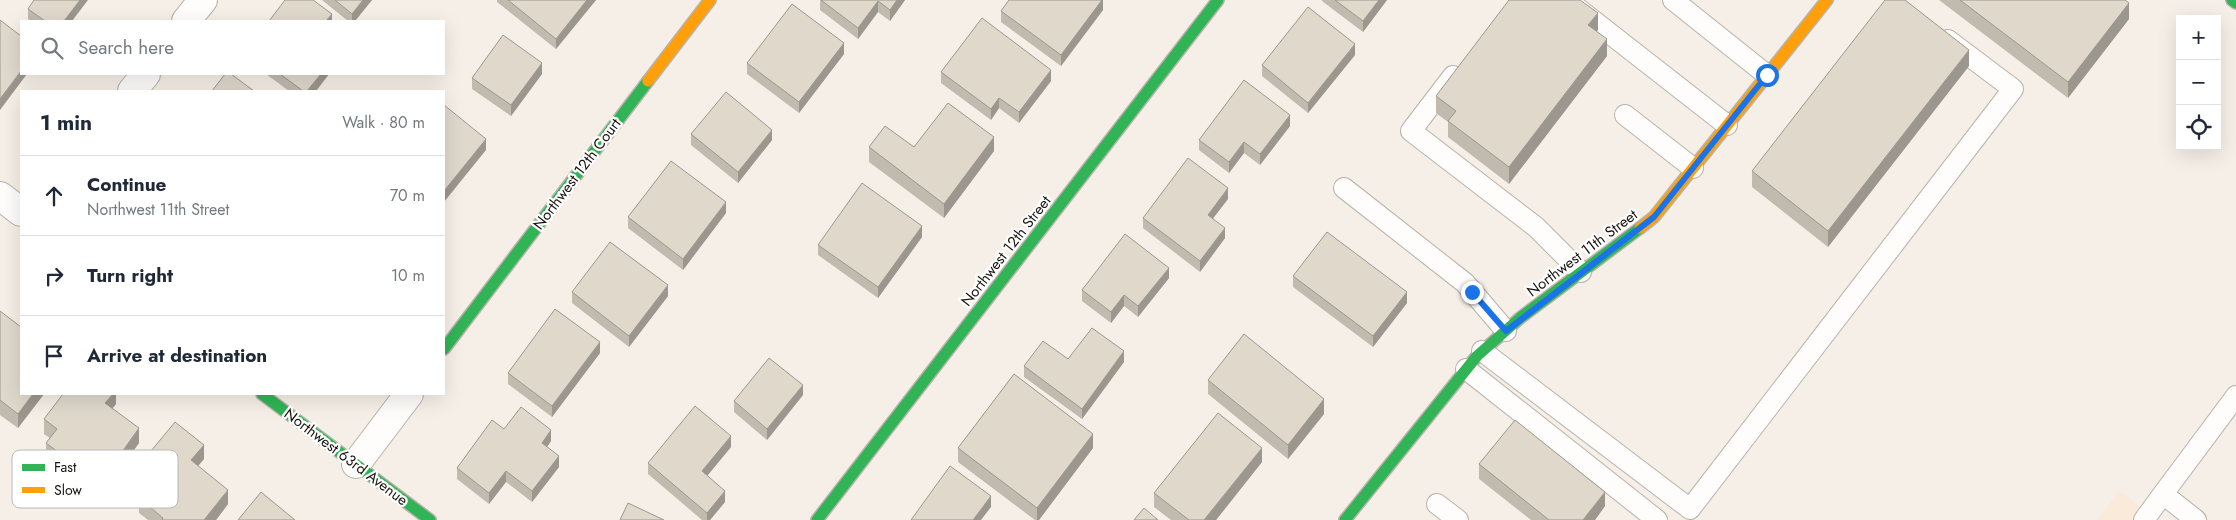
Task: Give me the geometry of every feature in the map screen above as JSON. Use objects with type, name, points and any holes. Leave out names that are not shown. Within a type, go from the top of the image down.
[{"type":"street","points":[[187,20],[203,0]]},
{"type":"street","name":"Northwest 12th Court","points":[[445,348],[710,0]]},
{"type":"street","name":"Northwest 12th Street","points":[[817,520],[1218,0]]},
{"type":"street","name":"Northwest 11th Street","points":[[1345,520],[1482,351],[1654,217],[1827,0]]},
{"type":"street","points":[[2232,0],[2236,3]]},
{"type":"street","points":[[133,90],[145,75]]},
{"type":"street","points":[[0,196],[20,211]]},
{"type":"street","name":"Northwest 63rd Avenue","points":[[263,395],[430,520]]},
{"type":"street","points":[[356,464],[408,395]]},
{"type":"lane","points":[[1567,0],[1727,125]]},
{"type":"lane","points":[[1673,0],[1767,75]]},
{"type":"lane","points":[[1482,351],[1690,509],[2013,89],[1934,30]]},
{"type":"lane","points":[[1464,62],[1411,131],[1536,227],[1581,272]]},
{"type":"lane","points":[[1625,115],[1693,168]]},
{"type":"lane","points":[[1344,188],[1465,283],[1506,331]]},
{"type":"lane","points":[[1466,369],[1657,520]]},
{"type":"lane","points":[[2144,520],[2236,396]]},
{"type":"lane","points":[[2163,494],[2196,520]]},
{"type":"lane","points":[[1437,504],[1458,520]]},
{"type":"shaded area","points":[[2119,491],[2157,520],[2097,520]]},
{"type":"building","points":[[34,0],[80,0],[65,20],[44,20],[28,9]]},
{"type":"building","points":[[285,0],[313,0],[332,14],[327,20],[270,20]]},
{"type":"building","points":[[335,0],[363,0],[352,14]]},
{"type":"building","points":[[508,0],[587,0],[556,39]]},
{"type":"building","points":[[821,0],[897,0],[890,10],[878,1],[858,28]]},
{"type":"building","points":[[1009,0],[1102,0],[1061,55],[1001,11]]},
{"type":"building","points":[[1335,0],[1379,0],[1363,21]]},
{"type":"building","points":[[1509,0],[1580,0],[1598,13],[1588,25],[1607,39],[1509,167],[1448,121],[1456,111],[1436,96]]},
{"type":"building","points":[[1885,0],[1905,0],[1969,50],[1828,231],[1752,171]]},
{"type":"building","points":[[1960,0],[2125,0],[2129,3],[2068,82]]},
{"type":"building","points":[[792,4],[844,43],[799,102],[747,63]]},
{"type":"building","points":[[1308,7],[1355,44],[1308,103],[1262,65]]},
{"type":"building","points":[[982,18],[1051,70],[1019,112],[999,98],[991,109],[941,72]]},
{"type":"building","points":[[0,20],[20,35],[20,72],[0,99]]},
{"type":"building","points":[[503,35],[542,63],[511,105],[472,78]]},
{"type":"building","points":[[224,75],[232,75],[253,90],[213,90]]},
{"type":"building","points":[[281,75],[320,75],[308,90],[302,90]]},
{"type":"building","points":[[1244,80],[1290,115],[1260,154],[1244,142],[1229,162],[1199,140]]},
{"type":"building","points":[[726,92],[772,130],[738,172],[691,134]]},
{"type":"building","points":[[948,103],[994,137],[944,204],[869,147],[885,126],[914,147]]},
{"type":"building","points":[[445,106],[486,139],[445,190]]},
{"type":"building","points":[[1188,158],[1228,188],[1208,215],[1225,228],[1200,261],[1143,218]]},
{"type":"building","points":[[671,161],[726,202],[683,259],[628,217]]},
{"type":"building","points":[[862,183],[922,226],[878,287],[818,245]]},
{"type":"building","points":[[1327,232],[1407,292],[1373,336],[1293,276]]},
{"type":"building","points":[[1125,234],[1169,268],[1138,306],[1124,295],[1111,312],[1082,290]]},
{"type":"building","points":[[610,242],[668,285],[629,336],[572,292]]},
{"type":"building","points":[[555,309],[600,342],[552,406],[508,373]]},
{"type":"building","points":[[0,311],[20,326],[20,395],[32,395],[18,414],[0,400]]},
{"type":"building","points":[[1092,328],[1124,351],[1082,409],[1024,366],[1043,341],[1068,359]]},
{"type":"building","points":[[1244,334],[1324,399],[1288,445],[1208,380]]},
{"type":"building","points":[[769,358],[803,385],[767,429],[734,401]]},
{"type":"building","points":[[1014,374],[1093,434],[1037,508],[958,448]]},
{"type":"building","points":[[62,395],[112,395],[105,403],[139,428],[123,450],[55,450],[46,443],[57,429],[44,419]]},
{"type":"building","points":[[695,406],[731,436],[702,471],[725,491],[707,513],[648,463]]},
{"type":"building","points":[[521,407],[551,430],[542,443],[559,456],[532,491],[506,471],[489,493],[457,468],[492,420],[504,429]]},
{"type":"building","points":[[1218,413],[1262,448],[1204,520],[1189,520],[1154,493]]},
{"type":"building","points":[[1515,420],[1605,492],[1583,520],[1549,520],[1479,464]]},
{"type":"building","points":[[175,422],[204,445],[191,460],[228,490],[204,520],[162,520],[163,518],[151,508],[178,508],[178,450],[152,450]]},
{"type":"building","points":[[950,466],[991,496],[973,520],[911,520]]},
{"type":"building","points":[[261,492],[295,520],[238,520]]},
{"type":"building","points":[[628,503],[664,520],[620,520]]},
{"type":"building","points":[[1144,508],[1158,520],[1134,520]]},
{"type":"traffic: fast","points":[[817,520],[1218,0]]},
{"type":"traffic: fast","points":[[2232,0],[2236,3]]},
{"type":"traffic: fast","points":[[445,348],[648,81]]},
{"type":"traffic: fast","points":[[1345,520],[1477,356],[1520,318],[1640,228]]},
{"type":"traffic: fast","points":[[263,395],[430,520]]},
{"type":"traffic: slow","points":[[648,81],[710,0]]},
{"type":"traffic: slow","points":[[1640,228],[1654,217],[1827,0]]},
{"type":"route","points":[[1472,292],[1506,331],[1520,318],[1654,217],[1767,75]]}]
